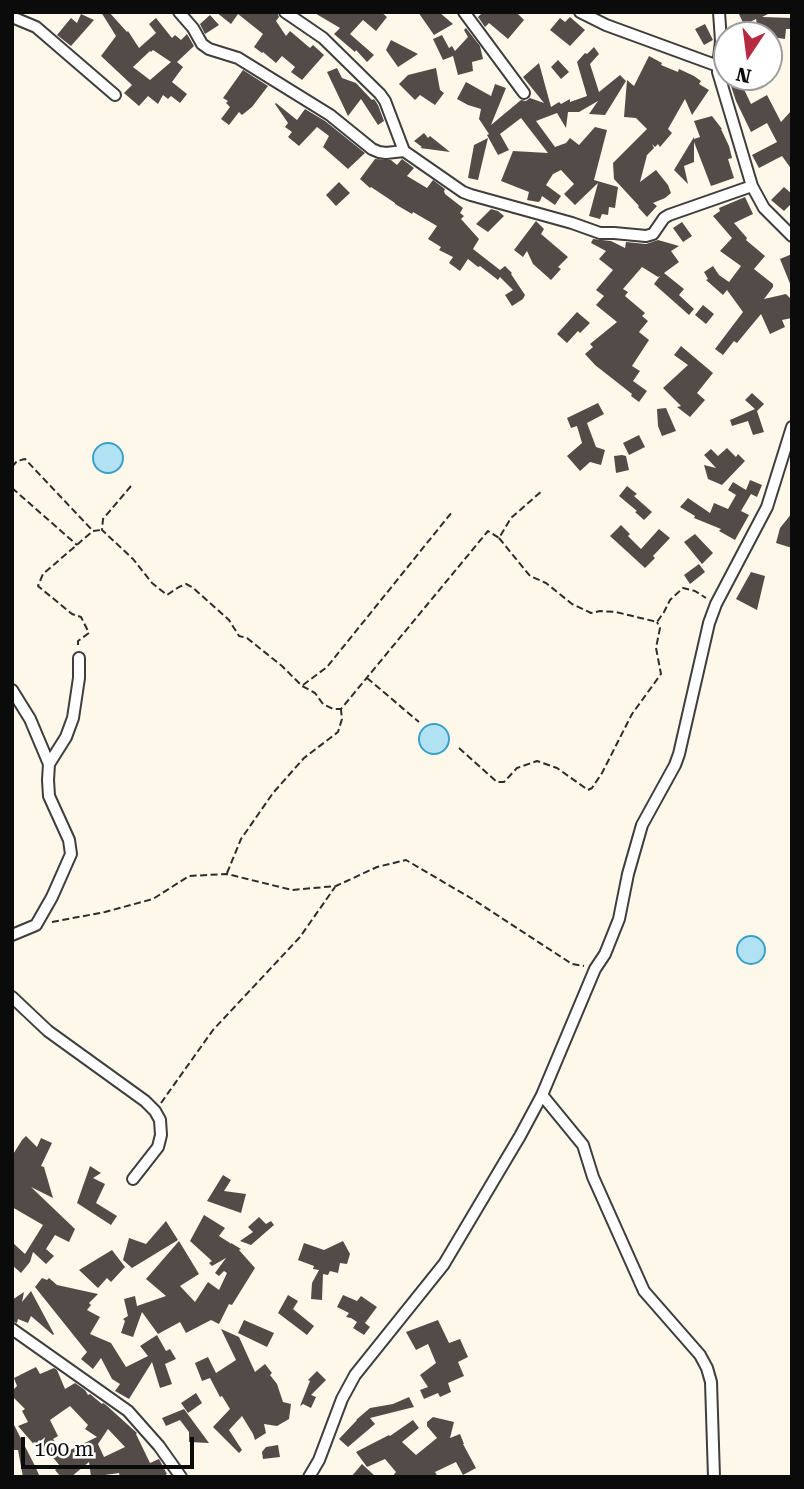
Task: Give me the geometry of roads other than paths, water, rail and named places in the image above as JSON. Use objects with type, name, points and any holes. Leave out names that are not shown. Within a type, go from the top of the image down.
[{"type":"street","points":[[179,12],[202,44],[209,49],[238,58],[330,115],[372,149],[379,152],[404,151]]},
{"type":"street","points":[[285,12],[323,38],[380,94],[404,151],[463,192],[600,233],[646,236],[653,234],[669,215],[752,186]]},
{"type":"street","points":[[464,12],[524,93]]},
{"type":"street","points":[[580,12],[606,25],[713,64]]},
{"type":"street","points":[[12,17],[36,27],[115,95]]},
{"type":"street","points":[[724,91],[752,186],[764,208],[792,236]]},
{"type":"street","points":[[309,1477],[320,1460],[342,1399],[355,1375],[444,1264],[542,1095],[619,919],[642,825],[679,754],[709,623],[716,604],[767,507],[792,427]]},
{"type":"street","points":[[49,764],[66,737],[73,718],[79,658]]},
{"type":"street","points":[[12,690],[30,719],[49,764],[49,796],[69,840],[71,854],[36,925],[12,935]]},
{"type":"street","points":[[12,997],[48,1031],[155,1111],[160,1120],[161,1135],[158,1147],[133,1180]]},
{"type":"street","points":[[542,1095],[583,1145],[593,1177],[644,1291],[700,1354],[707,1368],[711,1382],[714,1477]]},
{"type":"street","points":[[12,1329],[128,1411],[159,1446],[181,1477]]},
{"type":"water","points":[[108,443],[119,447],[123,458],[119,469],[108,473],[97,469],[93,458],[97,447]]},
{"type":"water","points":[[434,724],[445,728],[449,739],[445,750],[434,754],[423,750],[419,739],[423,728]]},
{"type":"water","points":[[751,936],[761,940],[765,950],[761,960],[751,964],[741,960],[737,950],[741,940]]}]
